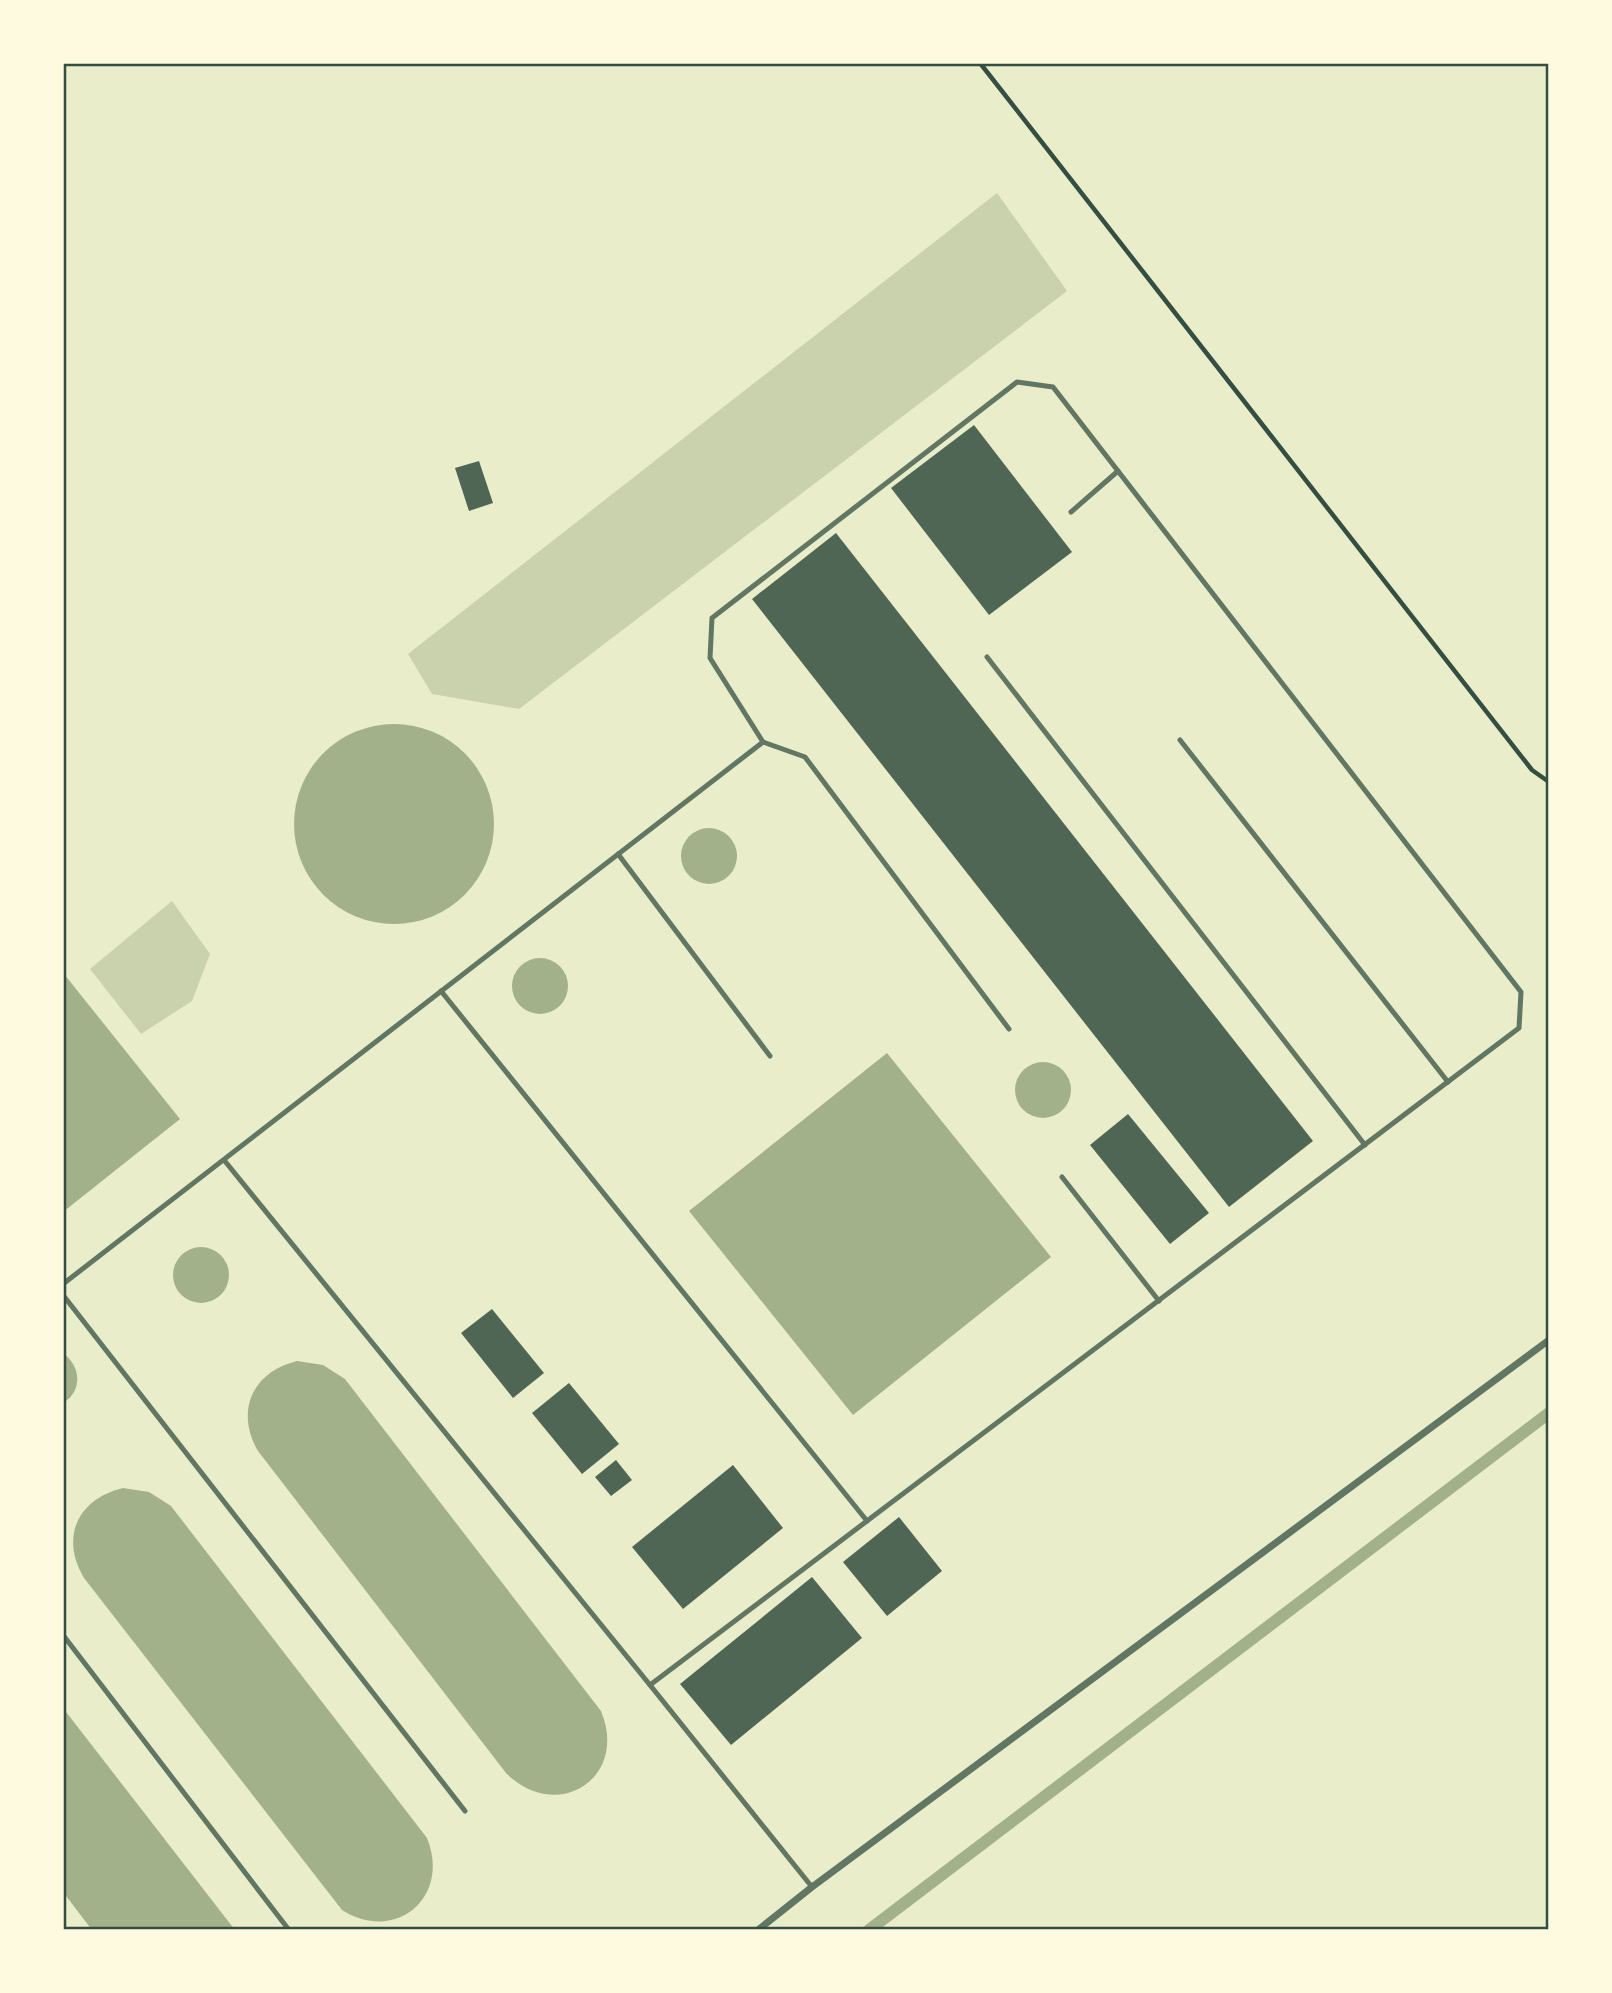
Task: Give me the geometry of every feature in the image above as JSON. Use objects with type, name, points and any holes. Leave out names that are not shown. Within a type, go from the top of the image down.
[{"type":"street","points":[[758,1930],[812,1887],[1549,1340]]},
{"type":"lane","points":[[650,1685],[1519,1028],[1521,992],[1053,387],[1017,382],[712,618],[710,658],[763,742],[805,757],[1009,1029]]},
{"type":"lane","points":[[1071,512],[1118,471]]},
{"type":"lane","points":[[987,657],[1365,1144]]},
{"type":"lane","points":[[1180,740],[1448,1082]]},
{"type":"lane","points":[[63,1284],[763,742]]},
{"type":"lane","points":[[618,854],[770,1056]]},
{"type":"lane","points":[[441,990],[867,1521]]},
{"type":"lane","points":[[223,1160],[812,1887]]},
{"type":"lane","points":[[1062,1177],[1158,1301]]},
{"type":"lane","points":[[63,1295],[465,1811]]},
{"type":"lane","points":[[63,1635],[289,1930]]},
{"type":"path","points":[[980,63],[1532,770],[1549,782]]},
{"type":"shaded area","points":[[997,193],[1067,291],[519,709],[432,694],[408,654]]},
{"type":"shaded area","points":[[394,724],[432,731],[465,753],[487,786],[494,824],[487,862],[465,895],[432,917],[394,924],[356,917],[323,895],[301,862],[294,824],[301,786],[323,753],[356,731]]},
{"type":"shaded area","points":[[703,828],[715,828],[725,832],[733,840],[737,856],[733,872],[725,880],[715,884],[703,884],[693,880],[685,872],[681,862],[681,850],[685,840],[693,832]]},
{"type":"shaded area","points":[[172,901],[210,954],[192,1001],[141,1034],[90,969]]},
{"type":"shaded area","points":[[534,958],[546,958],[556,962],[564,970],[568,986],[564,1002],[556,1010],[546,1014],[534,1014],[524,1010],[516,1002],[512,992],[512,980],[516,970],[524,962]]},
{"type":"shaded area","points":[[63,975],[180,1119],[63,1212]]},
{"type":"shaded area","points":[[887,1053],[1051,1257],[853,1415],[689,1211]]},
{"type":"shaded area","points":[[1037,1062],[1049,1062],[1059,1066],[1067,1074],[1071,1090],[1067,1106],[1059,1114],[1049,1118],[1037,1118],[1027,1114],[1019,1106],[1015,1096],[1015,1084],[1019,1074],[1027,1066]]},
{"type":"shaded area","points":[[195,1247],[207,1247],[217,1251],[225,1259],[229,1275],[225,1291],[217,1299],[207,1303],[195,1303],[185,1299],[177,1291],[173,1281],[173,1269],[177,1259],[185,1251]]},
{"type":"shaded area","points":[[63,1353],[76,1371],[77,1385],[63,1403]]},
{"type":"shaded area","points":[[297,1361],[323,1365],[345,1379],[601,1711],[607,1735],[605,1756],[597,1774],[583,1786],[566,1793],[546,1794],[526,1788],[506,1773],[258,1451],[248,1422],[252,1395],[269,1374],[281,1366]]},
{"type":"shaded area","points":[[123,1488],[149,1492],[171,1506],[427,1838],[432,1859],[431,1879],[425,1896],[414,1909],[399,1918],[381,1921],[362,1919],[342,1910],[84,1578],[74,1549],[77,1522],[94,1501]]},
{"type":"shaded area","points":[[63,1708],[235,1930],[92,1930],[63,1892]]},
{"type":"building","points":[[974,425],[1072,552],[989,615],[891,488]]},
{"type":"building","points":[[479,461],[493,503],[469,511],[455,468]]},
{"type":"building","points":[[836,533],[1313,1141],[1229,1207],[752,599]]},
{"type":"building","points":[[1128,1114],[1209,1213],[1170,1244],[1090,1145]]},
{"type":"building","points":[[492,1309],[544,1373],[513,1398],[461,1333]]},
{"type":"building","points":[[569,1383],[619,1444],[582,1474],[532,1413]]},
{"type":"building","points":[[616,1460],[632,1480],[611,1496],[595,1477]]},
{"type":"building","points":[[733,1465],[783,1528],[683,1609],[632,1547]]},
{"type":"building","points":[[899,1517],[942,1571],[887,1616],[843,1562]]},
{"type":"building","points":[[812,1577],[862,1638],[731,1745],[680,1684]]},
{"type":"waterway","points":[[869,1930],[1549,1413]]}]
